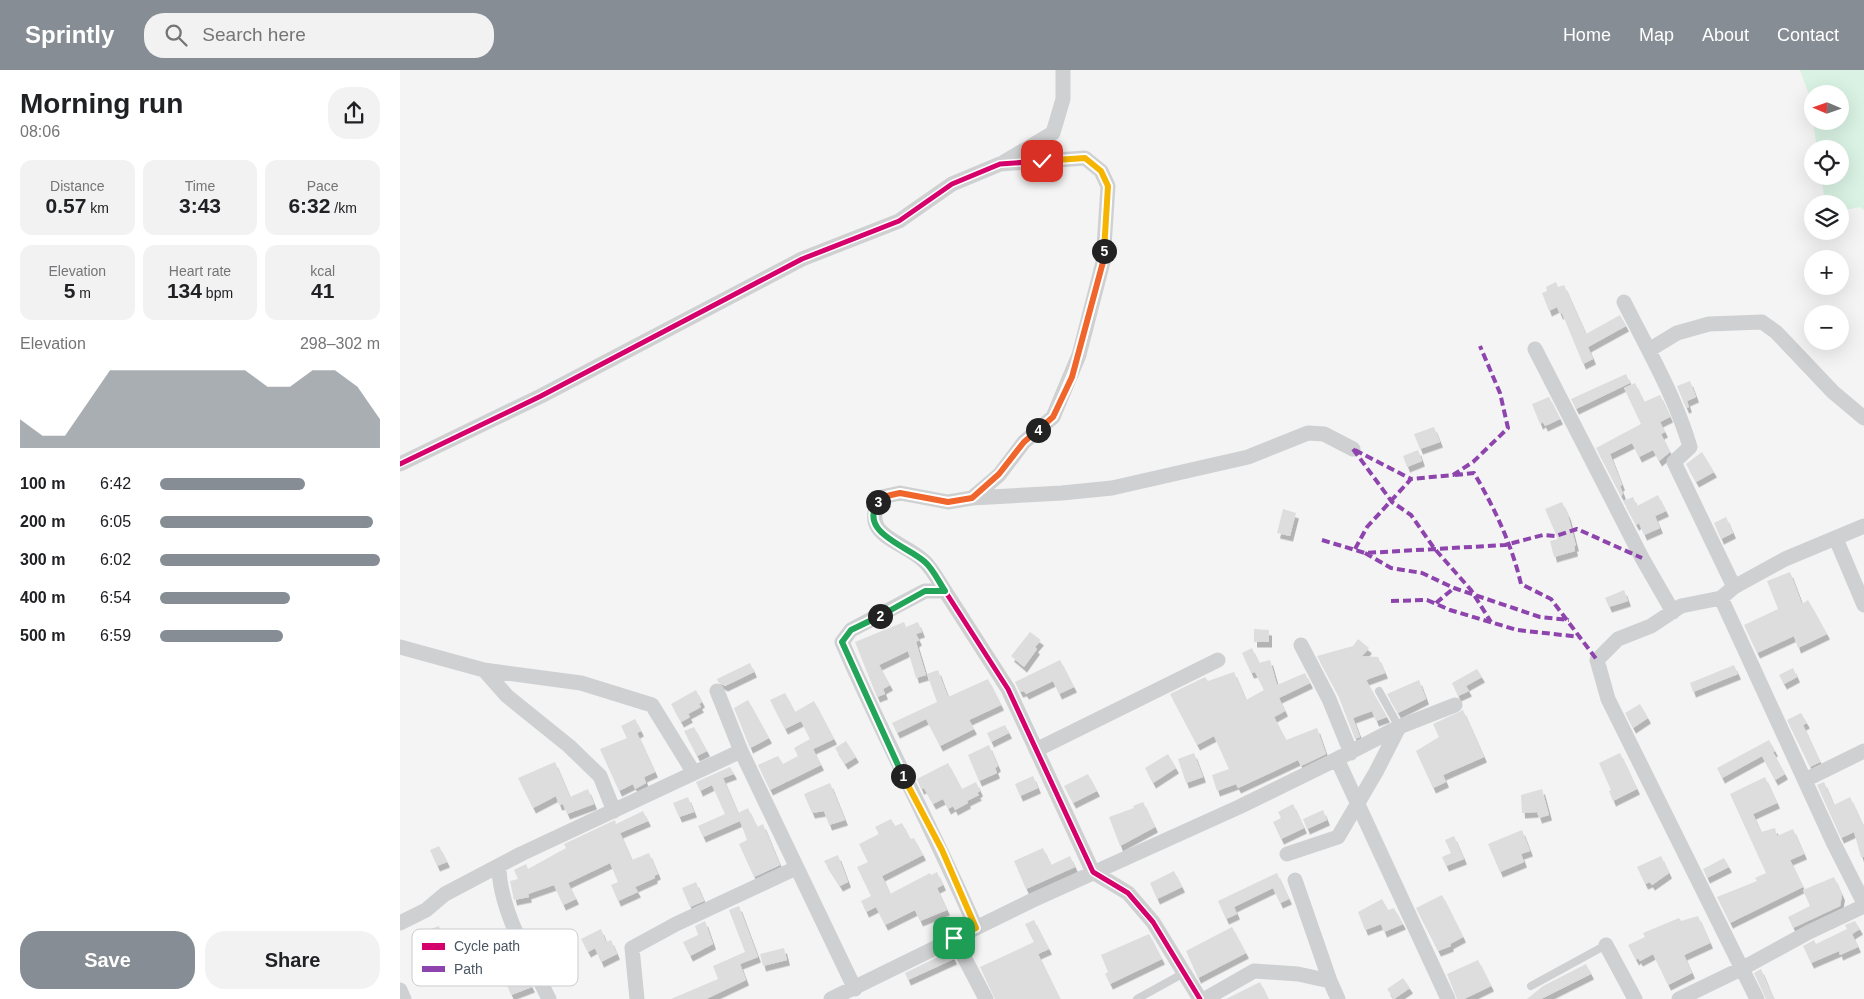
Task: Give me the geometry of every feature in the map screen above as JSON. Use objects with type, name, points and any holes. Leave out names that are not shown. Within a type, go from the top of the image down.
[{"type":"street","points":[[400,464],[541,396],[802,259],[899,221],[952,184],[1000,164],[1053,133],[1063,100],[1063,70]]},
{"type":"street","points":[[972,498],[999,474],[1024,442],[1053,417],[1079,355],[1103,262],[1108,186],[1101,171],[1085,158],[1000,164]]},
{"type":"street","points":[[1624,302],[1682,419],[1690,448],[1674,462],[1734,587]]},
{"type":"street","points":[[1649,350],[1677,333],[1709,324],[1762,322],[1776,332],[1834,392],[1864,418]]},
{"type":"street","points":[[1535,349],[1642,558],[1673,612]]},
{"type":"street","points":[[1200,999],[1153,922],[1128,893],[1093,872],[1008,689],[925,562],[885,537],[874,520],[874,508],[882,497],[900,493],[948,502],[972,498],[1112,488],[1248,457],[1308,433],[1324,434],[1353,449]]},
{"type":"street","points":[[1757,999],[1608,699],[1597,660],[1618,639],[1652,626],[1681,606],[1721,598],[1734,587],[1785,559],[1864,526]]},
{"type":"street","points":[[1836,539],[1864,605]]},
{"type":"street","points":[[945,591],[925,591],[851,630],[842,642],[900,770],[942,850],[976,928]]},
{"type":"street","points":[[1679,999],[1864,905],[1721,598]]},
{"type":"street","points":[[1301,645],[1329,699],[1358,806],[1448,999]]},
{"type":"street","points":[[400,647],[484,670],[581,683],[652,705],[694,773]]},
{"type":"street","points":[[1036,750],[1218,660]]},
{"type":"street","points":[[484,670],[507,696],[569,746],[600,776],[614,811]]},
{"type":"street","points":[[717,691],[741,751],[855,989]]},
{"type":"street","points":[[832,999],[1093,872],[1238,807],[1344,756],[1399,726],[1455,704]]},
{"type":"street","points":[[1287,854],[1338,837],[1358,806],[1399,726]]},
{"type":"street","points":[[400,923],[426,910],[445,894],[499,866],[741,751]]},
{"type":"street","points":[[1805,780],[1864,751]]},
{"type":"street","points":[[499,866],[499,884],[517,929]]},
{"type":"street","points":[[637,999],[632,948],[684,920],[796,868]]},
{"type":"street","points":[[1295,880],[1338,999]]},
{"type":"street","points":[[954,938],[986,999]]},
{"type":"street","points":[[1606,945],[1635,999]]},
{"type":"street","points":[[1205,999],[1254,971],[1298,974],[1330,981]]},
{"type":"street","points":[[543,986],[549,999]]},
{"type":"street","points":[[400,990],[404,999]]},
{"type":"lane","points":[[1379,691],[1399,726]]},
{"type":"lane","points":[[1531,986],[1606,945]]},
{"type":"lane","points":[[1137,999],[1184,973]]},
{"type":"green space","points":[[1800,70],[1864,70],[1864,210],[1860,207],[1849,209],[1849,195],[1824,195],[1822,185],[1849,185],[1849,140],[1816,140],[1814,130],[1849,130],[1849,85],[1805,85]]},
{"type":"building","points":[[1556,282],[1558,287],[1564,285],[1586,334],[1620,315],[1626,326],[1588,347],[1593,359],[1583,364],[1562,313],[1560,314],[1557,307],[1549,311],[1542,293],[1547,291],[1546,287]]},
{"type":"building","points":[[1626,374],[1630,383],[1576,409],[1571,399]]},
{"type":"building","points":[[1690,381],[1696,397],[1687,401],[1689,407],[1686,408],[1677,386]]},
{"type":"building","points":[[1635,383],[1644,402],[1660,395],[1670,417],[1660,422],[1665,432],[1661,434],[1670,452],[1659,461],[1653,450],[1639,457],[1632,443],[1610,454],[1622,485],[1620,486],[1623,494],[1621,496],[1596,448],[1641,424],[1624,388]]},
{"type":"building","points":[[1549,397],[1560,419],[1545,426],[1543,422],[1540,424],[1532,404]]},
{"type":"building","points":[[1434,427],[1440,442],[1420,449],[1414,434]]},
{"type":"building","points":[[1418,450],[1422,461],[1407,467],[1403,456]]},
{"type":"building","points":[[1702,452],[1714,472],[1696,482],[1686,464]]},
{"type":"building","points":[[1658,495],[1666,511],[1655,516],[1660,528],[1644,535],[1639,523],[1636,525],[1623,501],[1633,497],[1637,506]]},
{"type":"building","points":[[1562,502],[1568,515],[1576,546],[1574,546],[1575,551],[1554,557],[1550,541],[1558,539],[1545,509]]},
{"type":"building","points":[[1283,509],[1296,513],[1290,536],[1277,533]]},
{"type":"building","points":[[1726,517],[1733,533],[1721,539],[1714,523]]},
{"type":"building","points":[[1790,572],[1802,604],[1808,600],[1827,634],[1798,648],[1794,636],[1757,653],[1744,625],[1778,609],[1767,581]]},
{"type":"building","points":[[1624,590],[1628,601],[1609,607],[1605,598]]},
{"type":"building","points":[[904,622],[906,627],[918,622],[922,632],[916,634],[919,640],[916,642],[926,675],[916,678],[908,651],[879,665],[890,685],[883,689],[885,694],[877,697],[855,642]]},
{"type":"building","points":[[1254,629],[1269,630],[1269,642],[1254,642]]},
{"type":"building","points":[[1030,632],[1041,640],[1024,667],[1011,656]]},
{"type":"building","points":[[1358,639],[1369,648],[1362,656],[1378,657],[1385,673],[1366,680],[1387,717],[1376,721],[1372,711],[1353,718],[1360,737],[1355,739],[1338,695],[1317,656],[1353,646]]},
{"type":"building","points":[[1252,648],[1259,663],[1270,660],[1277,685],[1305,673],[1310,683],[1279,698],[1285,711],[1274,717],[1286,740],[1317,728],[1326,754],[1301,766],[1298,760],[1238,788],[1236,784],[1217,791],[1212,775],[1229,769],[1214,736],[1197,745],[1170,694],[1205,677],[1208,681],[1234,672],[1246,700],[1264,690],[1255,672],[1251,673],[1242,653]]},
{"type":"building","points":[[1060,660],[1074,687],[1059,694],[1053,681],[1026,694],[1024,691],[1020,692],[1015,682]]},
{"type":"building","points":[[750,663],[754,672],[725,686],[718,682],[717,679]]},
{"type":"building","points":[[1734,665],[1738,674],[1693,692],[1690,683]]},
{"type":"building","points":[[1793,668],[1797,677],[1784,684],[1779,675]]},
{"type":"building","points":[[1477,669],[1482,677],[1466,686],[1469,691],[1458,696],[1452,683]]},
{"type":"building","points":[[938,670],[948,697],[988,679],[1001,705],[969,720],[974,729],[940,746],[926,719],[897,733],[892,723],[937,702],[927,674]]},
{"type":"building","points":[[1419,680],[1426,699],[1398,713],[1387,694]]},
{"type":"building","points":[[696,690],[702,702],[699,704],[701,707],[688,714],[690,717],[681,722],[671,704]]},
{"type":"building","points":[[785,693],[795,712],[814,701],[834,739],[813,749],[821,765],[770,790],[758,765],[778,756],[783,764],[798,756],[794,748],[810,739],[801,721],[785,729],[770,700]]},
{"type":"building","points":[[748,700],[769,738],[750,748],[734,708]]},
{"type":"building","points":[[1640,704],[1648,718],[1633,728],[1625,713]]},
{"type":"building","points":[[1463,710],[1484,757],[1443,775],[1446,782],[1433,788],[1416,751],[1439,737],[1433,724]]},
{"type":"building","points":[[1801,713],[1807,723],[1803,725],[1820,762],[1810,767],[1787,720]]},
{"type":"building","points":[[635,719],[641,731],[637,733],[655,772],[644,777],[646,783],[635,789],[633,784],[619,791],[600,749],[627,738],[621,726]]},
{"type":"building","points":[[1005,725],[1009,733],[991,742],[987,733]]},
{"type":"building","points":[[694,727],[707,751],[697,756],[684,731]]},
{"type":"building","points":[[1769,740],[1785,774],[1775,780],[1762,756],[1722,778],[1717,768]]},
{"type":"building","points":[[846,741],[856,757],[845,764],[835,748]]},
{"type":"building","points":[[989,745],[998,766],[995,768],[997,773],[979,781],[968,755]]},
{"type":"building","points":[[1194,753],[1203,777],[1186,783],[1178,759]]},
{"type":"building","points":[[1620,753],[1637,789],[1613,801],[1609,791],[1611,790],[1599,763]]},
{"type":"building","points":[[1168,754],[1176,768],[1153,783],[1145,768]]},
{"type":"building","points":[[555,762],[570,797],[588,789],[594,804],[567,814],[563,804],[559,805],[556,796],[533,808],[518,778]]},
{"type":"building","points":[[948,763],[962,789],[976,782],[980,791],[977,793],[979,795],[955,810],[953,806],[948,809],[943,799],[933,804],[924,788],[921,789],[917,779]]},
{"type":"building","points":[[730,767],[734,774],[723,778],[738,813],[748,808],[757,827],[763,824],[780,865],[754,877],[739,844],[747,840],[740,821],[703,837],[698,826],[725,814],[712,785],[700,791],[696,782]]},
{"type":"building","points":[[1088,774],[1097,791],[1073,803],[1064,786]]},
{"type":"building","points":[[1033,776],[1038,788],[1020,796],[1015,784]]},
{"type":"building","points":[[1765,777],[1777,803],[1753,814],[1761,832],[1775,828],[1777,836],[1793,829],[1804,854],[1790,860],[1803,887],[1730,923],[1717,897],[1757,881],[1755,878],[1766,873],[1730,794]]},
{"type":"building","points":[[1824,782],[1834,805],[1850,797],[1864,827],[1864,857],[1861,857],[1854,832],[1841,838],[1817,785]]},
{"type":"building","points":[[830,783],[845,820],[829,825],[824,811],[812,813],[804,794]]},
{"type":"building","points":[[1542,789],[1549,815],[1539,818],[1537,812],[1522,813],[1521,795]]},
{"type":"building","points":[[688,797],[694,812],[679,817],[673,803]]},
{"type":"building","points":[[1143,802],[1155,827],[1120,846],[1109,817],[1134,808],[1133,806]]},
{"type":"building","points":[[1293,804],[1304,828],[1281,839],[1273,822],[1281,818],[1278,812]]},
{"type":"building","points":[[1323,810],[1327,820],[1307,829],[1303,819]]},
{"type":"building","points":[[643,811],[648,821],[620,833],[632,860],[649,853],[658,874],[654,876],[655,878],[635,887],[638,892],[618,901],[611,885],[618,882],[610,863],[568,883],[576,899],[563,905],[554,885],[528,894],[529,897],[514,900],[510,881],[518,879],[514,870],[526,864],[528,869],[566,848],[564,844],[615,820],[616,824]]},
{"type":"building","points":[[891,819],[895,826],[902,823],[910,839],[914,838],[923,855],[882,876],[890,894],[930,873],[931,875],[937,872],[943,885],[937,888],[947,910],[920,921],[915,910],[885,925],[876,907],[866,912],[861,901],[871,896],[857,867],[868,862],[859,844],[879,834],[875,827]]},
{"type":"building","points":[[1522,830],[1530,851],[1521,854],[1524,862],[1500,872],[1488,844]]},
{"type":"building","points":[[1454,836],[1464,859],[1446,866],[1442,857],[1451,853],[1445,840]]},
{"type":"building","points":[[439,846],[447,862],[437,866],[430,850]]},
{"type":"building","points":[[1043,848],[1051,865],[1070,856],[1075,867],[1026,889],[1014,861]]},
{"type":"building","points":[[838,855],[848,882],[840,886],[824,861]]},
{"type":"building","points":[[1661,856],[1669,873],[1652,885],[1650,882],[1645,884],[1637,867]]},
{"type":"building","points":[[1724,858],[1729,867],[1707,878],[1703,869]]},
{"type":"building","points":[[1174,871],[1182,887],[1157,899],[1150,883]]},
{"type":"building","points":[[1277,873],[1289,899],[1280,903],[1273,888],[1234,907],[1237,914],[1226,919],[1218,901]]},
{"type":"building","points":[[1834,877],[1842,895],[1840,906],[1793,928],[1788,917],[1810,906],[1803,890]]},
{"type":"building","points":[[696,882],[704,901],[690,907],[682,888]]},
{"type":"building","points":[[1442,895],[1463,937],[1450,944],[1451,946],[1438,951],[1416,908]]},
{"type":"building","points":[[1382,899],[1388,910],[1394,908],[1403,924],[1384,932],[1381,924],[1365,930],[1358,912]]},
{"type":"building","points":[[739,906],[758,957],[740,964],[746,980],[706,999],[671,999],[718,979],[713,966],[745,952],[729,910]]},
{"type":"building","points":[[1698,916],[1710,943],[1684,955],[1692,973],[1668,985],[1653,954],[1640,961],[1638,958],[1636,960],[1628,945],[1645,937],[1643,933],[1679,918],[1681,921]]},
{"type":"building","points":[[1034,920],[1049,949],[1038,954],[1060,999],[995,999],[980,967],[1034,942],[1025,924]]},
{"type":"building","points":[[705,921],[713,944],[690,956],[683,942],[698,935],[695,926]]},
{"type":"building","points":[[1855,921],[1860,929],[1852,934],[1858,947],[1840,955],[1839,951],[1811,963],[1803,946],[1814,940],[1816,944],[1847,929],[1845,925]]},
{"type":"building","points":[[1232,927],[1246,953],[1198,978],[1186,951]]},
{"type":"building","points":[[601,929],[606,942],[611,940],[617,954],[601,962],[595,948],[588,952],[581,939]]},
{"type":"building","points":[[1149,934],[1162,959],[1110,984],[1105,974],[1108,972],[1101,955]]},
{"type":"building","points":[[784,948],[787,960],[763,966],[760,954]]},
{"type":"building","points":[[950,951],[954,959],[908,980],[905,973]]},
{"type":"building","points":[[1478,960],[1491,986],[1464,999],[1457,999],[1447,974]]},
{"type":"building","points":[[1586,964],[1591,974],[1541,999],[1527,999],[1543,986]]},
{"type":"building","points":[[1761,969],[1774,999],[1766,999],[1754,973]]},
{"type":"building","points":[[1403,978],[1410,988],[1394,999],[1387,989]]},
{"type":"building","points":[[1260,982],[1268,999],[1226,999]]},
{"type":"building","points":[[507,986],[532,987],[511,995]]},
{"type":"marked path","points":[[1355,549],[1367,527],[1411,479],[1453,475],[1473,462],[1508,428],[1500,393],[1480,346]]},
{"type":"marked path","points":[[1353,449],[1392,502],[1411,515],[1434,548],[1471,590],[1491,622]]},
{"type":"marked path","points":[[1355,450],[1411,479]]},
{"type":"marked path","points":[[1455,475],[1474,473],[1502,527],[1513,555],[1521,584],[1551,599],[1597,660]]},
{"type":"marked path","points":[[1322,540],[1365,553],[1505,545],[1543,535],[1556,536],[1577,529],[1642,558]]},
{"type":"marked path","points":[[1365,553],[1391,568],[1422,573],[1454,588],[1540,617],[1569,620]]},
{"type":"marked path","points":[[1436,603],[1454,588]]},
{"type":"marked path","points":[[1391,601],[1427,600],[1450,610],[1517,630],[1581,637]]},
{"type":"cycle path","points":[[400,464],[541,396],[802,259],[899,221],[952,184],[1000,164],[1085,158],[1101,171],[1108,186],[1103,262],[1079,355],[1053,417],[1024,442],[999,475],[972,498]]},
{"type":"cycle path","points":[[976,928],[842,642],[851,630],[925,591],[945,591],[1008,689],[1093,872],[1128,893],[1153,922],[1200,999]]},
{"type":"route","points":[[954,938],[976,928],[942,850],[900,770],[842,642],[851,630],[925,591],[945,591],[925,562],[885,537],[874,520],[874,508],[882,497],[900,493],[948,502],[972,498],[999,474],[1024,442],[1053,417],[1072,377],[1103,262],[1108,186],[1101,171],[1085,158],[1042,161]]}]
